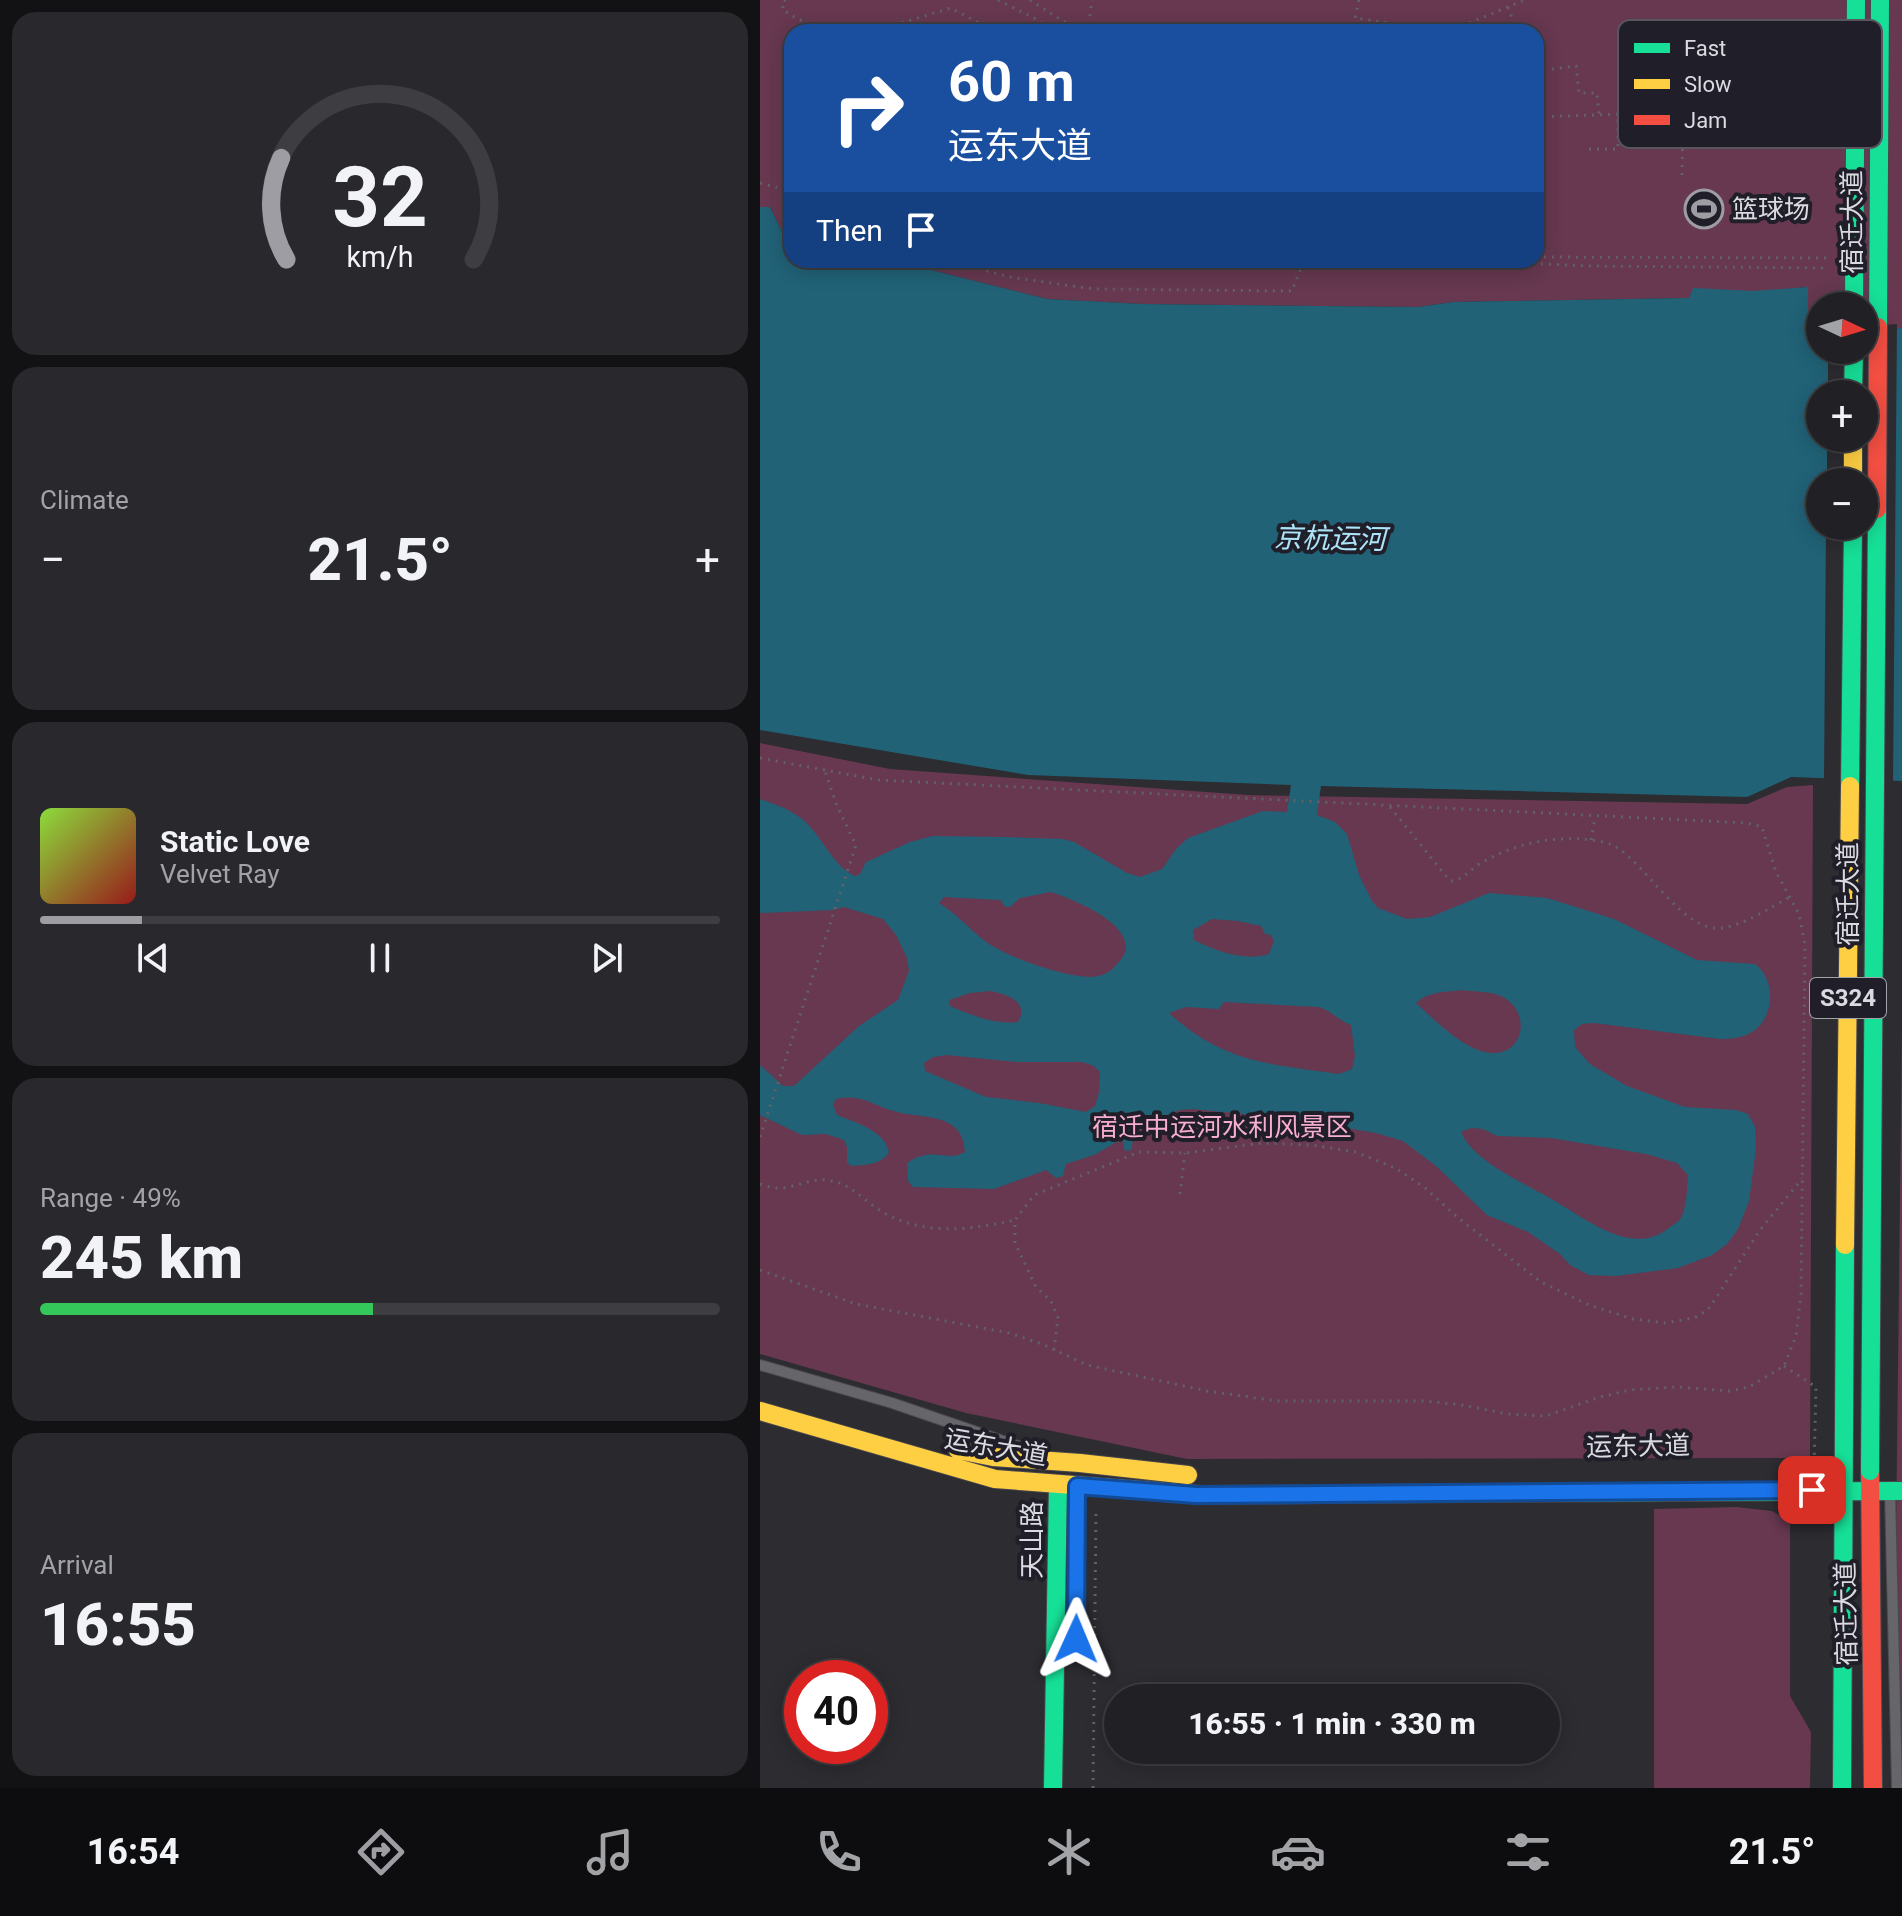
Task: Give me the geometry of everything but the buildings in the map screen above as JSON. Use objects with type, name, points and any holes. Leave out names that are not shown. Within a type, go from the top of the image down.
[{"type":"main road","name":"宿迁大道","points":[[1856,0],[1856,20]]},
{"type":"main road","name":"宿迁大道","points":[[1880,0],[1880,20]]},
{"type":"main road","name":"宿迁大道","points":[[1854,292],[1855,148]]},
{"type":"main road","name":"宿迁大道","points":[[1873,1788],[1871,1491],[1878,1471],[1880,148]]},
{"type":"main road","name":"宿迁大道","points":[[1842,1788],[1842,1470],[1853,540]]},
{"type":"main road","name":"运东大道","points":[[760,1392],[966,1452],[1213,1476]]},
{"type":"main road","name":"运东大道","points":[[760,1411],[970,1474],[1071,1491],[1096,1488],[1196,1495],[1896,1491]]},
{"type":"main road","points":[[1814,1470],[1878,1471]]},
{"type":"main road","name":"天山路","points":[[1053,1788],[1071,1491]]},
{"type":"lane","points":[[760,1365],[892,1403],[1065,1462]]},
{"type":"lane","points":[[1896,1491],[1897,1788]]},
{"type":"path","points":[[784,0],[782,9],[797,20],[817,24]]},
{"type":"path","points":[[998,0],[1043,24]]},
{"type":"path","points":[[1030,0],[1068,24]]},
{"type":"path","points":[[1089,24],[1092,0]]},
{"type":"path","points":[[1359,0],[1355,18],[1396,24]]},
{"type":"path","points":[[1467,24],[1525,0]]},
{"type":"path","points":[[1508,7],[1514,24]]},
{"type":"path","points":[[893,24],[951,8],[980,24]]},
{"type":"path","points":[[1544,70],[1576,66],[1579,93],[1597,93],[1599,115]]},
{"type":"path","points":[[1544,117],[1618,114],[1618,149],[1589,149]]},
{"type":"path","points":[[1682,148],[1682,177]]},
{"type":"path","points":[[760,183],[784,189]]},
{"type":"path","points":[[1544,257],[1838,259]]},
{"type":"path","points":[[1544,264],[1839,268]]},
{"type":"path","points":[[977,268],[1009,277],[1094,289],[1292,291],[1301,268]]},
{"type":"path","points":[[760,758],[878,780],[1747,823],[1762,827],[1776,872],[1799,914],[1805,945],[1801,1294],[1796,1336],[1784,1366],[1749,1387],[1729,1391],[1678,1387],[1630,1390],[1546,1416],[1508,1414],[1425,1401],[1277,1401],[1087,1365],[1009,1333],[856,1304],[760,1270]]},
{"type":"path","points":[[760,1137],[856,845],[837,806],[825,770]]},
{"type":"path","points":[[1389,806],[1450,881],[1459,880],[1480,863],[1519,846],[1552,839],[1591,840],[1613,845],[1663,894],[1704,926],[1721,928],[1740,922],[1790,897]]},
{"type":"path","points":[[1591,840],[1595,816]]},
{"type":"path","points":[[1054,1350],[1058,1318],[1051,1301],[1036,1287],[1015,1243],[1015,1220],[1034,1195],[1139,1152],[1185,1153],[1263,1143],[1311,1145],[1356,1152],[1397,1169],[1424,1187],[1457,1217],[1541,1282],[1589,1305],[1633,1319],[1665,1323],[1694,1318],[1708,1310],[1760,1230],[1802,1179]]},
{"type":"path","points":[[1180,1194],[1185,1153]]},
{"type":"path","points":[[760,1184],[779,1188],[817,1179],[831,1180],[845,1185],[882,1212],[909,1224],[944,1231],[980,1228],[1015,1220]]},
{"type":"path","points":[[1784,1366],[1816,1387],[1814,1470]]},
{"type":"path","points":[[1093,1788],[1096,1488]]},
{"type":"green space","points":[[760,0],[1902,0],[1902,328],[1878,330],[1878,292],[1807,292],[1807,287],[1689,298],[1453,302],[1418,307],[1142,304],[1047,299],[923,268],[1544,268],[1544,24],[784,24],[784,234],[770,207],[760,207]]},
{"type":"green space","name":"宿迁中运河水利风景区","points":[[760,743],[890,769],[1248,795],[1747,804],[1787,787],[1813,785],[1810,1458],[1187,1459],[966,1413],[760,1354]]},
{"type":"green space","points":[[1902,1029],[1902,1788],[1893,1788]]},
{"type":"green space","points":[[1736,1507],[1772,1511],[1790,1521],[1790,1696],[1811,1732],[1810,1788],[1654,1788],[1654,1509]]},
{"type":"water","name":"京杭运河","points":[[760,207],[770,207],[784,234],[784,268],[923,268],[1047,299],[1142,304],[1418,307],[1453,302],[1689,298],[1693,288],[1753,291],[1808,287],[1806,364],[1878,364],[1878,330],[1902,328],[1902,781],[1791,777],[1747,797],[1321,786],[1317,815],[1335,822],[1347,834],[1359,875],[1378,908],[1407,919],[1430,917],[1489,893],[1547,898],[1614,919],[1697,960],[1755,964],[1762,971],[1769,988],[1769,1008],[1760,1026],[1741,1037],[1720,1039],[1594,1023],[1582,1024],[1574,1030],[1575,1047],[1590,1064],[1627,1086],[1685,1107],[1736,1110],[1748,1114],[1755,1127],[1756,1148],[1749,1201],[1738,1229],[1727,1244],[1712,1255],[1678,1268],[1616,1276],[1589,1275],[1570,1265],[1560,1254],[1528,1232],[1487,1215],[1436,1166],[1403,1141],[1301,1120],[1179,1110],[1135,1131],[1131,1150],[1125,1151],[1122,1139],[1094,1155],[1066,1164],[1063,1176],[1056,1178],[1046,1170],[994,1189],[913,1187],[908,1181],[907,1163],[916,1158],[965,1152],[963,1139],[957,1130],[940,1120],[897,1112],[860,1099],[836,1099],[833,1104],[837,1115],[875,1133],[889,1152],[877,1162],[851,1166],[847,1162],[844,1140],[826,1134],[802,1135],[760,1115],[760,1065],[783,1086],[794,1086],[859,1026],[898,1000],[909,971],[907,958],[896,935],[883,919],[844,907],[760,913],[760,799],[802,819],[833,858],[855,876],[860,874],[866,862],[910,842],[933,836],[1063,839],[1140,877],[1162,869],[1188,838],[1263,811],[1287,812],[1291,785],[1028,775],[760,730]],"holes":[[[1051,892],[1097,913],[1118,929],[1124,939],[1125,953],[1106,974],[1079,976],[1018,958],[991,945],[939,903],[944,897],[1001,900],[1004,906],[1010,907],[1020,898]],[[1212,919],[1261,926],[1274,941],[1269,954],[1241,956],[1194,940],[1193,930]],[[1463,990],[1492,993],[1512,1003],[1521,1024],[1515,1044],[1495,1053],[1464,1043],[1416,1003],[1432,994]],[[990,991],[1019,1004],[1021,1015],[1018,1022],[992,1021],[950,1006],[949,1000]],[[1224,1002],[1319,1007],[1328,1011],[1351,1025],[1355,1056],[1352,1069],[1339,1074],[1248,1058],[1209,1042],[1169,1013],[1186,1007],[1219,1009]],[[947,1055],[1016,1062],[1082,1062],[1100,1072],[1099,1092],[1095,1106],[1086,1112],[986,1097],[925,1071],[924,1063],[933,1057]],[[1471,1128],[1483,1129],[1497,1136],[1551,1138],[1646,1154],[1677,1163],[1688,1175],[1681,1218],[1652,1237],[1637,1239],[1621,1236],[1512,1178],[1476,1152],[1461,1132]]]},
{"type":"pier","points":[[1897,324],[1893,785],[1824,782],[1826,540],[1878,540],[1878,468],[1827,468],[1827,452],[1878,452],[1878,380],[1828,380],[1828,364],[1878,364],[1878,325]]},
{"type":"traffic: fast","points":[[1856,0],[1856,20]]},
{"type":"traffic: fast","points":[[1880,0],[1880,20]]},
{"type":"traffic: fast","points":[[1854,292],[1855,148]]},
{"type":"traffic: fast","points":[[1878,327],[1879,148]]},
{"type":"traffic: fast","points":[[1853,380],[1854,364]]},
{"type":"traffic: fast","points":[[1850,786],[1853,540]]},
{"type":"traffic: fast","points":[[1870,1471],[1877,540]]},
{"type":"traffic: fast","points":[[1842,1788],[1845,1245]]},
{"type":"traffic: fast","points":[[1053,1788],[1058,1485]]},
{"type":"traffic: fast","points":[[1467,1493],[1902,1491]]},
{"type":"traffic: slow","points":[[1853,452],[1853,468]]},
{"type":"traffic: slow","points":[[1845,1245],[1850,786]]},
{"type":"traffic: slow","points":[[760,1411],[995,1479],[1203,1495]]},
{"type":"traffic: slow","points":[[958,1450],[993,1457],[1188,1475]]},
{"type":"traffic: jam","points":[[1877,468],[1878,364]]},
{"type":"traffic: jam","points":[[1870,1471],[1873,1788]]},
{"type":"traffic: jam","points":[[1203,1495],[1467,1493]]},
{"type":"place","name":"篮球场","points":[[1704,209]]},
{"type":"route","points":[[1076,1639],[1077,1486],[1196,1495],[1812,1490]]}]
